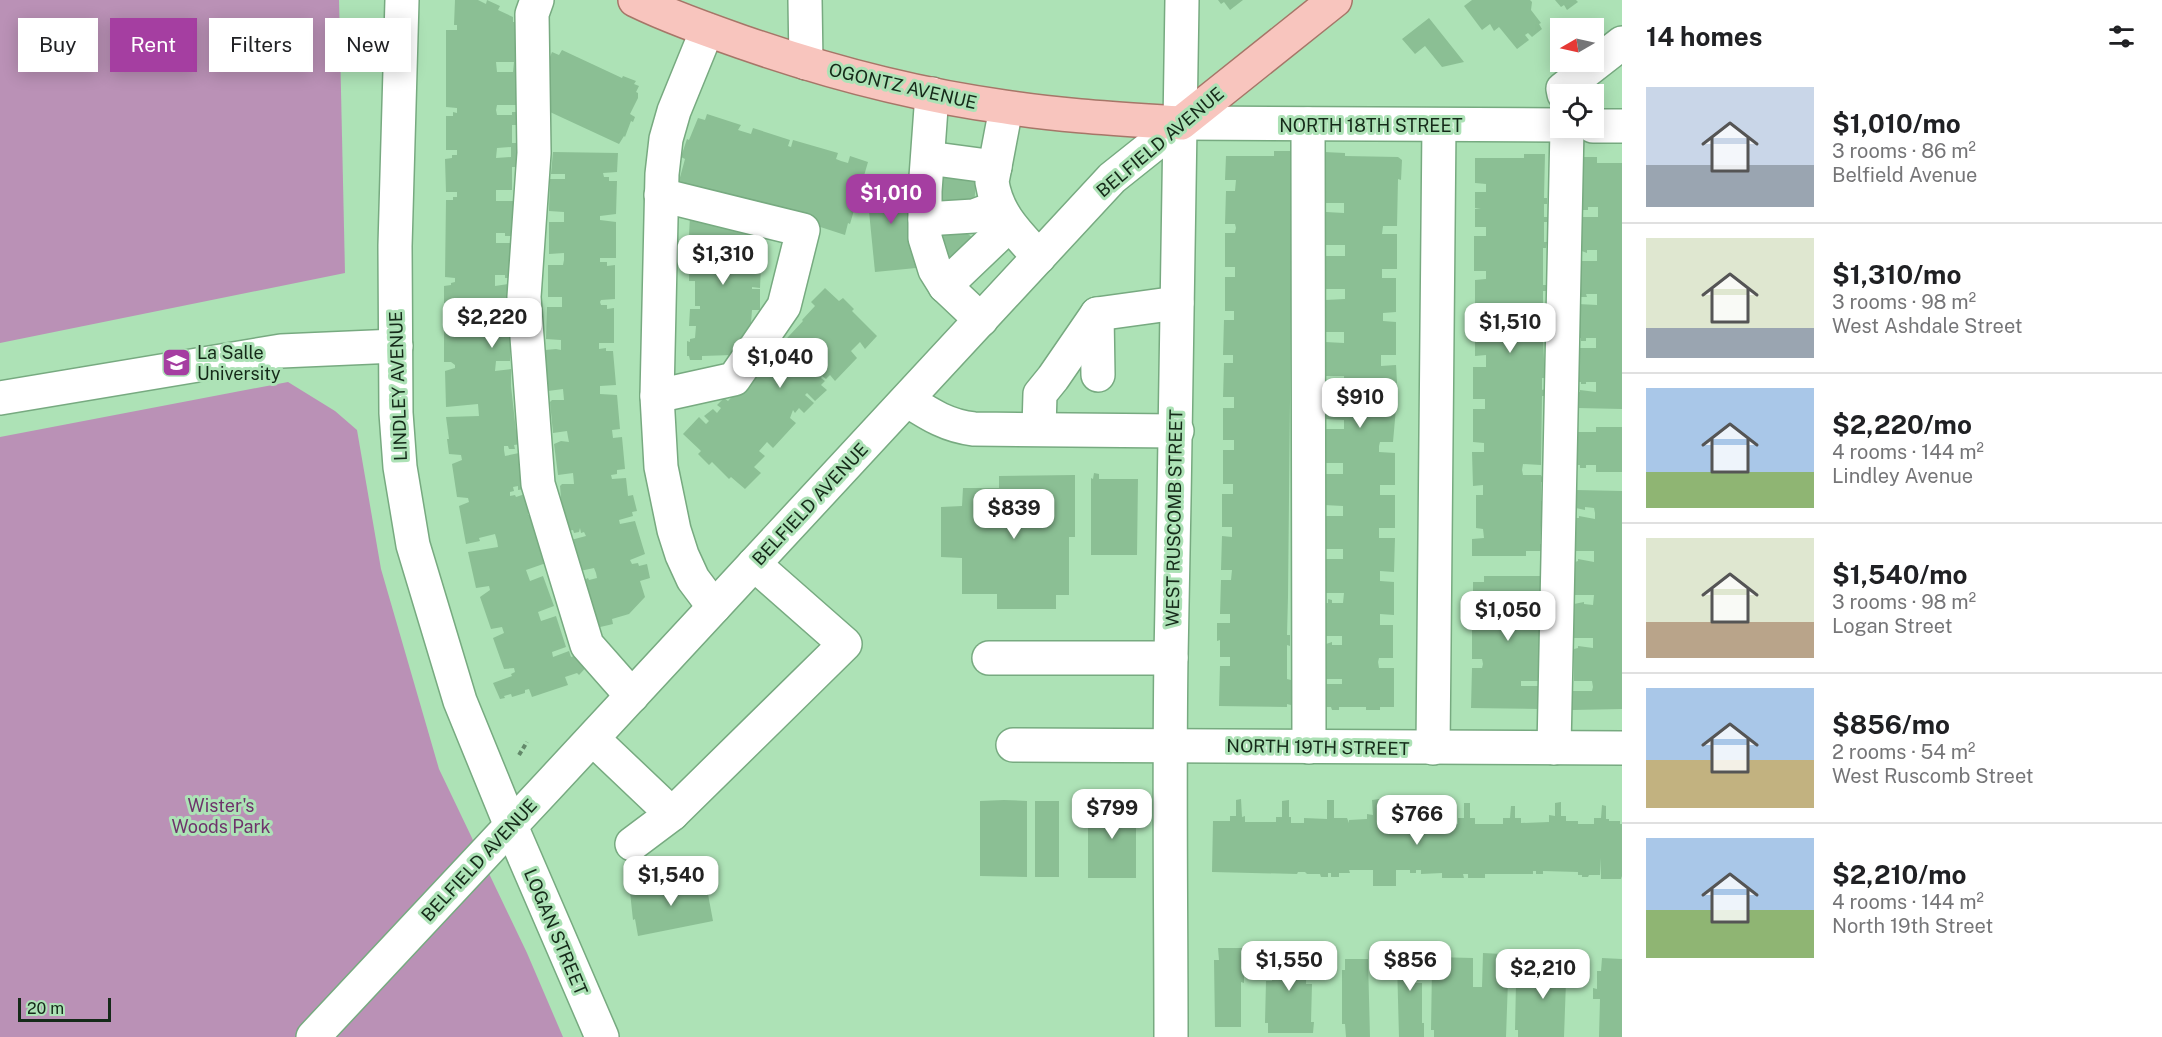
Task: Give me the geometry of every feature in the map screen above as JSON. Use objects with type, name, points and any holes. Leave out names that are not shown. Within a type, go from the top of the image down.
[{"type":"main road","name":"OGONTZ AVENUE","points":[[635,0],[707,30],[806,63],[835,72],[932,94],[1006,108],[1181,123]]},
{"type":"main road","name":"BELFIELD AVENUE","points":[[1181,123],[1335,0]]},
{"type":"street","name":"LINDLEY AVENUE","points":[[402,0],[395,246],[396,413],[400,467],[413,545],[460,701],[511,826]]},
{"type":"street","points":[[537,0],[532,14],[534,153],[524,297],[538,484],[587,645],[632,696]]},
{"type":"street","points":[[805,0],[806,63]]},
{"type":"street","name":"WEST RUSCOMB STREET","points":[[1171,1037],[1171,658],[1177,431],[1182,0]]},
{"type":"street","points":[[707,30],[674,111],[666,139],[661,195],[657,396],[661,467],[674,530],[693,579],[714,607]]},
{"type":"street","points":[[1569,84],[1622,43]]},
{"type":"street","points":[[932,94],[925,238],[935,270],[945,286],[981,320]]},
{"type":"street","points":[[1006,108],[992,182],[1004,216],[1039,257]]},
{"type":"street","name":"BELFIELD AVENUE","points":[[312,1037],[593,739],[1112,178],[1181,123]]},
{"type":"street","name":"NORTH 18TH STREET","points":[[1181,123],[1550,125]]},
{"type":"street","points":[[1308,124],[1310,747]]},
{"type":"street","points":[[1433,748],[1439,125]]},
{"type":"street","points":[[1604,126],[1622,126]]},
{"type":"street","points":[[1554,748],[1567,138]]},
{"type":"street","points":[[928,158],[995,167]]},
{"type":"street","points":[[657,396],[734,379],[784,306],[803,230],[661,195]]},
{"type":"street","points":[[925,219],[1004,216]]},
{"type":"street","points":[[945,286],[1004,216]]},
{"type":"street","points":[[1039,428],[1040,394],[1096,314],[1177,303]]},
{"type":"street","points":[[1096,314],[1098,375]]},
{"type":"street","points":[[0,398],[281,351],[396,346]]},
{"type":"street","points":[[907,400],[938,420],[957,427],[974,429],[1177,431]]},
{"type":"street","points":[[632,844],[672,814],[845,644],[754,564]]},
{"type":"street","points":[[989,657],[1171,658]]},
{"type":"street","points":[[593,739],[672,814]]},
{"type":"street","name":"NORTH 19TH STREET","points":[[1013,745],[1622,748]]},
{"type":"street","name":"LOGAN STREET","points":[[511,826],[602,1037]]},
{"type":"path","points":[[519,755],[527,742]]},
{"type":"green space","points":[[0,0],[339,0],[339,18],[325,18],[325,72],[341,72],[345,273],[0,343]]},
{"type":"green space","name":"Wister's Woods Park","points":[[288,382],[335,411],[357,430],[381,569],[439,769],[527,953],[563,1037],[0,1037],[0,437]]},
{"type":"building","points":[[455,0],[478,0],[486,4],[487,0],[500,6],[498,10],[513,17],[513,22],[517,22],[521,105],[497,105],[496,110],[497,115],[512,115],[512,112],[521,112],[521,125],[512,125],[512,143],[519,143],[519,167],[512,167],[512,190],[496,190],[496,201],[521,201],[520,217],[512,217],[512,236],[496,233],[496,243],[520,243],[511,321],[495,318],[495,329],[511,327],[520,343],[510,343],[510,361],[496,361],[495,371],[511,369],[516,431],[526,429],[528,443],[514,445],[515,449],[504,446],[504,450],[505,456],[519,453],[525,489],[518,490],[518,486],[513,487],[514,491],[510,492],[510,496],[525,494],[536,509],[528,510],[528,515],[537,513],[549,562],[526,570],[530,581],[543,576],[554,606],[538,612],[541,621],[556,616],[566,647],[552,652],[553,657],[569,651],[571,657],[587,652],[592,661],[579,675],[577,673],[565,677],[568,685],[532,697],[529,689],[525,690],[525,693],[512,697],[511,694],[500,699],[493,683],[512,676],[511,674],[515,672],[514,668],[504,669],[493,638],[504,633],[502,627],[491,629],[480,597],[490,590],[489,586],[476,588],[468,552],[498,547],[497,541],[495,534],[466,544],[459,506],[469,502],[468,498],[457,497],[452,464],[462,460],[461,455],[449,454],[447,439],[449,439],[446,417],[479,416],[478,404],[446,407],[445,371],[455,368],[451,362],[444,362],[444,328],[454,325],[454,321],[444,320],[444,286],[455,282],[455,278],[445,277],[446,200],[453,200],[453,197],[457,197],[457,192],[446,192],[445,159],[457,155],[457,150],[446,150],[446,116],[453,116],[453,112],[457,113],[457,108],[446,107],[446,30],[457,30],[457,25],[454,25]],"holes":[[[496,62],[514,62],[513,72],[497,72]],[[511,147],[511,157],[496,158],[497,148]],[[495,275],[514,278],[514,283],[495,286]]]},
{"type":"building","points":[[1218,0],[1243,0],[1230,10],[1224,2],[1221,4]]},
{"type":"building","points":[[1472,0],[1530,0],[1531,10],[1541,23],[1539,24],[1542,29],[1532,37],[1528,33],[1525,35],[1529,40],[1517,49],[1499,27],[1494,31],[1490,24],[1482,30],[1464,6]]},
{"type":"building","points":[[1555,0],[1576,0],[1578,2],[1567,10],[1564,5],[1561,7]]},
{"type":"building","points":[[1429,18],[1464,62],[1442,67],[1425,46],[1415,54],[1402,39]]},
{"type":"building","points":[[562,50],[622,78],[623,76],[636,81],[634,84],[639,86],[636,92],[638,98],[630,114],[635,117],[619,144],[550,112],[547,55],[550,57],[552,52],[559,55]]},
{"type":"building","points":[[707,114],[741,125],[738,130],[751,134],[753,128],[790,140],[788,146],[791,147],[793,140],[838,153],[836,159],[841,161],[848,163],[850,156],[868,162],[845,235],[679,181],[685,159],[681,157],[687,139],[689,140],[698,118],[705,120]]},
{"type":"building","points":[[1274,151],[1294,151],[1287,635],[1290,635],[1290,646],[1287,645],[1287,679],[1291,680],[1291,691],[1296,691],[1296,700],[1292,700],[1291,705],[1287,704],[1287,707],[1219,706],[1220,666],[1230,666],[1230,657],[1220,657],[1220,640],[1217,641],[1217,623],[1230,623],[1230,614],[1220,614],[1221,580],[1231,580],[1232,570],[1221,570],[1222,536],[1232,537],[1232,527],[1222,527],[1222,494],[1233,494],[1233,484],[1223,484],[1223,450],[1234,450],[1234,440],[1223,440],[1223,408],[1234,408],[1234,397],[1223,397],[1224,363],[1233,363],[1233,355],[1223,355],[1224,320],[1234,320],[1234,311],[1225,311],[1225,277],[1235,277],[1235,267],[1225,267],[1225,233],[1235,233],[1236,228],[1235,224],[1225,224],[1226,191],[1235,191],[1236,180],[1225,180],[1226,156],[1274,156]]},
{"type":"building","points":[[553,152],[618,153],[617,172],[603,173],[604,177],[609,177],[609,181],[617,181],[616,214],[600,216],[600,220],[616,222],[616,258],[600,258],[600,262],[607,262],[607,266],[615,265],[615,299],[600,302],[601,305],[607,305],[607,309],[614,308],[614,343],[599,343],[599,349],[606,348],[606,351],[613,351],[616,385],[600,386],[600,394],[617,395],[620,429],[612,430],[613,438],[622,437],[625,469],[617,470],[617,474],[611,475],[612,479],[626,478],[628,496],[633,495],[637,511],[632,512],[633,516],[619,520],[620,524],[635,521],[645,554],[630,560],[632,564],[638,563],[639,566],[647,564],[650,578],[640,581],[645,597],[629,614],[612,619],[613,624],[596,628],[582,581],[597,578],[596,573],[594,568],[580,571],[571,540],[586,536],[584,532],[581,533],[580,528],[579,532],[574,533],[573,530],[564,532],[560,486],[574,484],[573,473],[558,475],[554,444],[561,441],[569,442],[567,431],[553,433],[550,402],[564,400],[563,389],[548,391],[545,350],[561,350],[561,340],[546,339],[547,307],[562,307],[562,297],[548,297],[548,265],[563,265],[564,260],[564,253],[549,254],[549,222],[564,222],[564,212],[549,211],[550,179],[565,179],[565,174],[551,174]]},
{"type":"building","points":[[1324,152],[1345,153],[1345,156],[1398,157],[1402,160],[1401,180],[1398,179],[1397,226],[1383,226],[1382,234],[1397,234],[1397,269],[1382,269],[1382,278],[1396,278],[1396,312],[1383,313],[1383,321],[1396,322],[1396,355],[1381,355],[1381,366],[1396,365],[1397,383],[1396,399],[1381,398],[1381,408],[1396,408],[1393,442],[1380,442],[1379,446],[1379,452],[1395,453],[1395,485],[1380,485],[1380,495],[1395,495],[1395,528],[1379,528],[1379,538],[1395,538],[1394,572],[1380,571],[1380,581],[1394,582],[1394,615],[1380,614],[1380,625],[1393,625],[1393,658],[1379,658],[1378,662],[1379,668],[1394,668],[1394,707],[1380,707],[1380,710],[1366,710],[1366,707],[1339,707],[1339,710],[1332,710],[1331,707],[1323,707],[1323,684],[1342,684],[1342,679],[1323,679],[1323,645],[1332,642],[1332,645],[1342,645],[1342,636],[1323,636],[1324,603],[1328,603],[1328,599],[1332,600],[1332,603],[1343,603],[1344,593],[1323,593],[1324,559],[1343,559],[1343,549],[1324,549],[1324,516],[1343,516],[1343,506],[1324,505],[1324,474],[1343,474],[1343,463],[1325,463],[1324,429],[1344,429],[1344,420],[1325,419],[1325,386],[1344,386],[1344,376],[1325,376],[1325,342],[1344,343],[1344,332],[1326,332],[1325,300],[1345,299],[1345,289],[1326,289],[1326,256],[1345,256],[1345,245],[1325,245],[1326,212],[1344,213],[1344,203],[1326,203]]},
{"type":"building","points":[[1524,154],[1545,154],[1544,198],[1547,198],[1547,204],[1544,204],[1544,217],[1547,217],[1547,222],[1544,222],[1544,242],[1547,242],[1546,248],[1543,248],[1543,285],[1547,285],[1547,291],[1543,291],[1543,329],[1546,329],[1547,334],[1543,334],[1545,378],[1542,378],[1542,390],[1545,389],[1545,396],[1542,396],[1541,465],[1523,464],[1522,470],[1523,475],[1546,477],[1546,482],[1541,482],[1541,501],[1544,501],[1541,519],[1545,519],[1545,525],[1541,525],[1540,544],[1545,544],[1545,551],[1526,551],[1526,556],[1472,556],[1472,539],[1484,538],[1483,529],[1476,528],[1476,495],[1483,495],[1483,485],[1473,486],[1472,452],[1484,452],[1484,443],[1473,442],[1473,409],[1485,409],[1485,399],[1473,399],[1473,367],[1486,367],[1486,355],[1475,356],[1475,323],[1487,323],[1487,313],[1475,312],[1475,280],[1486,279],[1486,271],[1474,271],[1474,236],[1486,236],[1486,227],[1475,227],[1475,209],[1481,208],[1475,208],[1475,192],[1486,192],[1486,184],[1475,183],[1475,158],[1524,158]]},
{"type":"building","points":[[1577,157],[1597,157],[1597,163],[1622,163],[1622,409],[1578,408],[1576,392],[1580,390],[1596,392],[1596,382],[1581,384],[1577,382],[1577,348],[1596,348],[1596,338],[1586,338],[1586,341],[1581,341],[1581,338],[1575,338],[1578,304],[1597,305],[1597,294],[1586,294],[1587,297],[1581,297],[1581,294],[1575,295],[1575,261],[1597,261],[1597,250],[1587,250],[1587,253],[1579,250],[1574,217],[1598,217],[1598,207],[1581,210]]},
{"type":"building","points":[[942,168],[977,172],[974,204],[939,200]]},
{"type":"building","points":[[907,177],[916,268],[875,272],[866,181]]},
{"type":"building","points":[[690,216],[765,233],[764,240],[761,242],[736,241],[761,244],[761,265],[753,265],[761,266],[760,288],[752,287],[752,289],[760,289],[760,310],[752,310],[750,336],[732,355],[702,356],[702,360],[690,360],[687,356],[687,341],[690,342],[690,339],[695,338],[696,326],[689,326],[690,309],[700,309],[700,306],[695,306],[695,281],[689,281],[690,248],[693,248],[693,235],[689,235]]},
{"type":"building","points":[[952,221],[973,238],[952,263],[931,245]]},
{"type":"building","points":[[825,288],[839,301],[843,298],[854,309],[852,311],[877,336],[865,349],[860,342],[851,351],[857,358],[835,381],[830,375],[826,379],[822,376],[821,378],[825,381],[821,385],[827,390],[815,401],[807,393],[805,395],[814,403],[804,413],[799,408],[795,413],[793,410],[790,418],[796,423],[773,448],[767,442],[759,451],[765,456],[754,467],[761,473],[745,489],[731,477],[729,479],[712,462],[709,465],[698,454],[701,451],[683,434],[699,417],[706,424],[709,421],[704,416],[713,409],[717,413],[721,408],[717,405],[724,398],[728,401],[803,321],[815,306],[811,302]]},
{"type":"building","points":[[1596,427],[1622,427],[1622,472],[1596,472],[1596,465],[1586,465],[1586,468],[1580,468],[1580,465],[1576,465],[1577,432],[1596,432]]},
{"type":"building","points":[[1094,473],[1099,474],[1099,479],[1138,479],[1137,555],[1091,555],[1091,478],[1093,479]]},
{"type":"building","points":[[1075,475],[1075,537],[1069,537],[1069,595],[1056,595],[1056,609],[997,609],[997,594],[962,594],[962,558],[941,557],[941,507],[962,506],[963,488],[999,488],[999,476]]},
{"type":"building","points":[[1576,490],[1622,491],[1622,709],[1572,710],[1572,691],[1592,691],[1593,687],[1592,681],[1574,681],[1574,649],[1578,646],[1593,648],[1593,638],[1574,638],[1574,604],[1584,602],[1584,604],[1593,605],[1594,595],[1575,595],[1575,562],[1578,559],[1594,562],[1594,551],[1575,551],[1576,518],[1579,516],[1595,519],[1594,508],[1585,507],[1585,510],[1576,508]]},
{"type":"building","points":[[1484,576],[1540,576],[1541,594],[1521,594],[1521,604],[1531,604],[1531,600],[1553,599],[1553,620],[1540,621],[1540,681],[1521,681],[1521,686],[1541,686],[1540,709],[1471,708],[1472,668],[1482,668],[1483,664],[1482,659],[1472,659],[1472,625],[1484,625],[1484,615],[1473,616],[1473,582],[1484,582]]},
{"type":"building","points":[[1241,799],[1242,817],[1245,816],[1245,822],[1276,822],[1276,817],[1282,817],[1282,801],[1289,800],[1291,823],[1304,823],[1304,818],[1327,819],[1327,800],[1334,800],[1334,818],[1347,818],[1349,823],[1349,820],[1367,819],[1367,814],[1373,815],[1372,800],[1379,799],[1379,814],[1384,815],[1385,819],[1413,819],[1413,815],[1417,815],[1417,800],[1425,800],[1426,815],[1429,815],[1429,819],[1442,819],[1442,823],[1458,824],[1458,818],[1464,818],[1464,803],[1470,803],[1470,818],[1475,818],[1475,824],[1503,824],[1503,818],[1510,818],[1511,806],[1515,806],[1515,818],[1521,818],[1521,823],[1549,822],[1549,815],[1555,816],[1555,803],[1561,802],[1561,816],[1566,816],[1566,821],[1594,824],[1594,818],[1601,818],[1602,805],[1606,806],[1606,819],[1620,821],[1622,824],[1622,876],[1621,879],[1601,879],[1601,858],[1600,875],[1589,875],[1588,877],[1578,875],[1578,872],[1543,871],[1543,874],[1536,874],[1536,871],[1533,871],[1533,874],[1485,874],[1485,878],[1468,878],[1468,874],[1463,874],[1464,878],[1442,878],[1442,873],[1421,874],[1421,870],[1410,873],[1410,870],[1396,870],[1396,886],[1373,886],[1373,870],[1349,870],[1350,873],[1339,873],[1339,877],[1331,877],[1331,873],[1328,873],[1328,877],[1321,877],[1320,874],[1305,872],[1297,874],[1212,872],[1213,821],[1230,821],[1230,816],[1236,816],[1236,800]]},
{"type":"building","points":[[980,801],[1027,801],[1027,877],[980,876]]},
{"type":"building","points":[[1035,801],[1059,801],[1059,877],[1035,877]]},
{"type":"building","points":[[1088,801],[1136,801],[1136,878],[1088,878]]},
{"type":"building","points":[[705,878],[713,921],[638,936],[635,919],[633,920],[630,892]]},
{"type":"building","points":[[1404,942],[1417,942],[1417,954],[1423,954],[1423,963],[1420,963],[1420,969],[1416,970],[1416,983],[1422,983],[1424,1037],[1399,1037],[1397,962],[1400,963],[1400,946],[1404,946]]},
{"type":"building","points":[[1285,943],[1307,944],[1306,984],[1312,984],[1313,1033],[1268,1033],[1268,1023],[1265,1023],[1266,981],[1272,981],[1272,950],[1286,950]]},
{"type":"building","points":[[1218,948],[1244,948],[1241,1027],[1215,1027],[1214,960],[1219,960]]},
{"type":"building","points":[[1483,953],[1502,954],[1501,979],[1508,980],[1506,1037],[1434,1037],[1434,1030],[1431,1030],[1434,957],[1473,958],[1473,987],[1482,987]]},
{"type":"building","points":[[1550,955],[1568,955],[1567,971],[1573,970],[1572,981],[1566,981],[1564,1037],[1518,1037],[1518,1030],[1515,1030],[1516,983],[1519,983],[1519,971],[1543,971],[1543,975],[1547,975]]},
{"type":"building","points":[[1602,958],[1622,959],[1622,1037],[1599,1037],[1600,999],[1593,999],[1593,988],[1597,989],[1597,971],[1601,971]]},
{"type":"building","points":[[1345,959],[1368,959],[1370,1037],[1346,1037],[1345,1024],[1342,1024],[1342,970],[1345,970]]},
{"type":"place","name":"La Salle University","points":[[176,362]]}]
